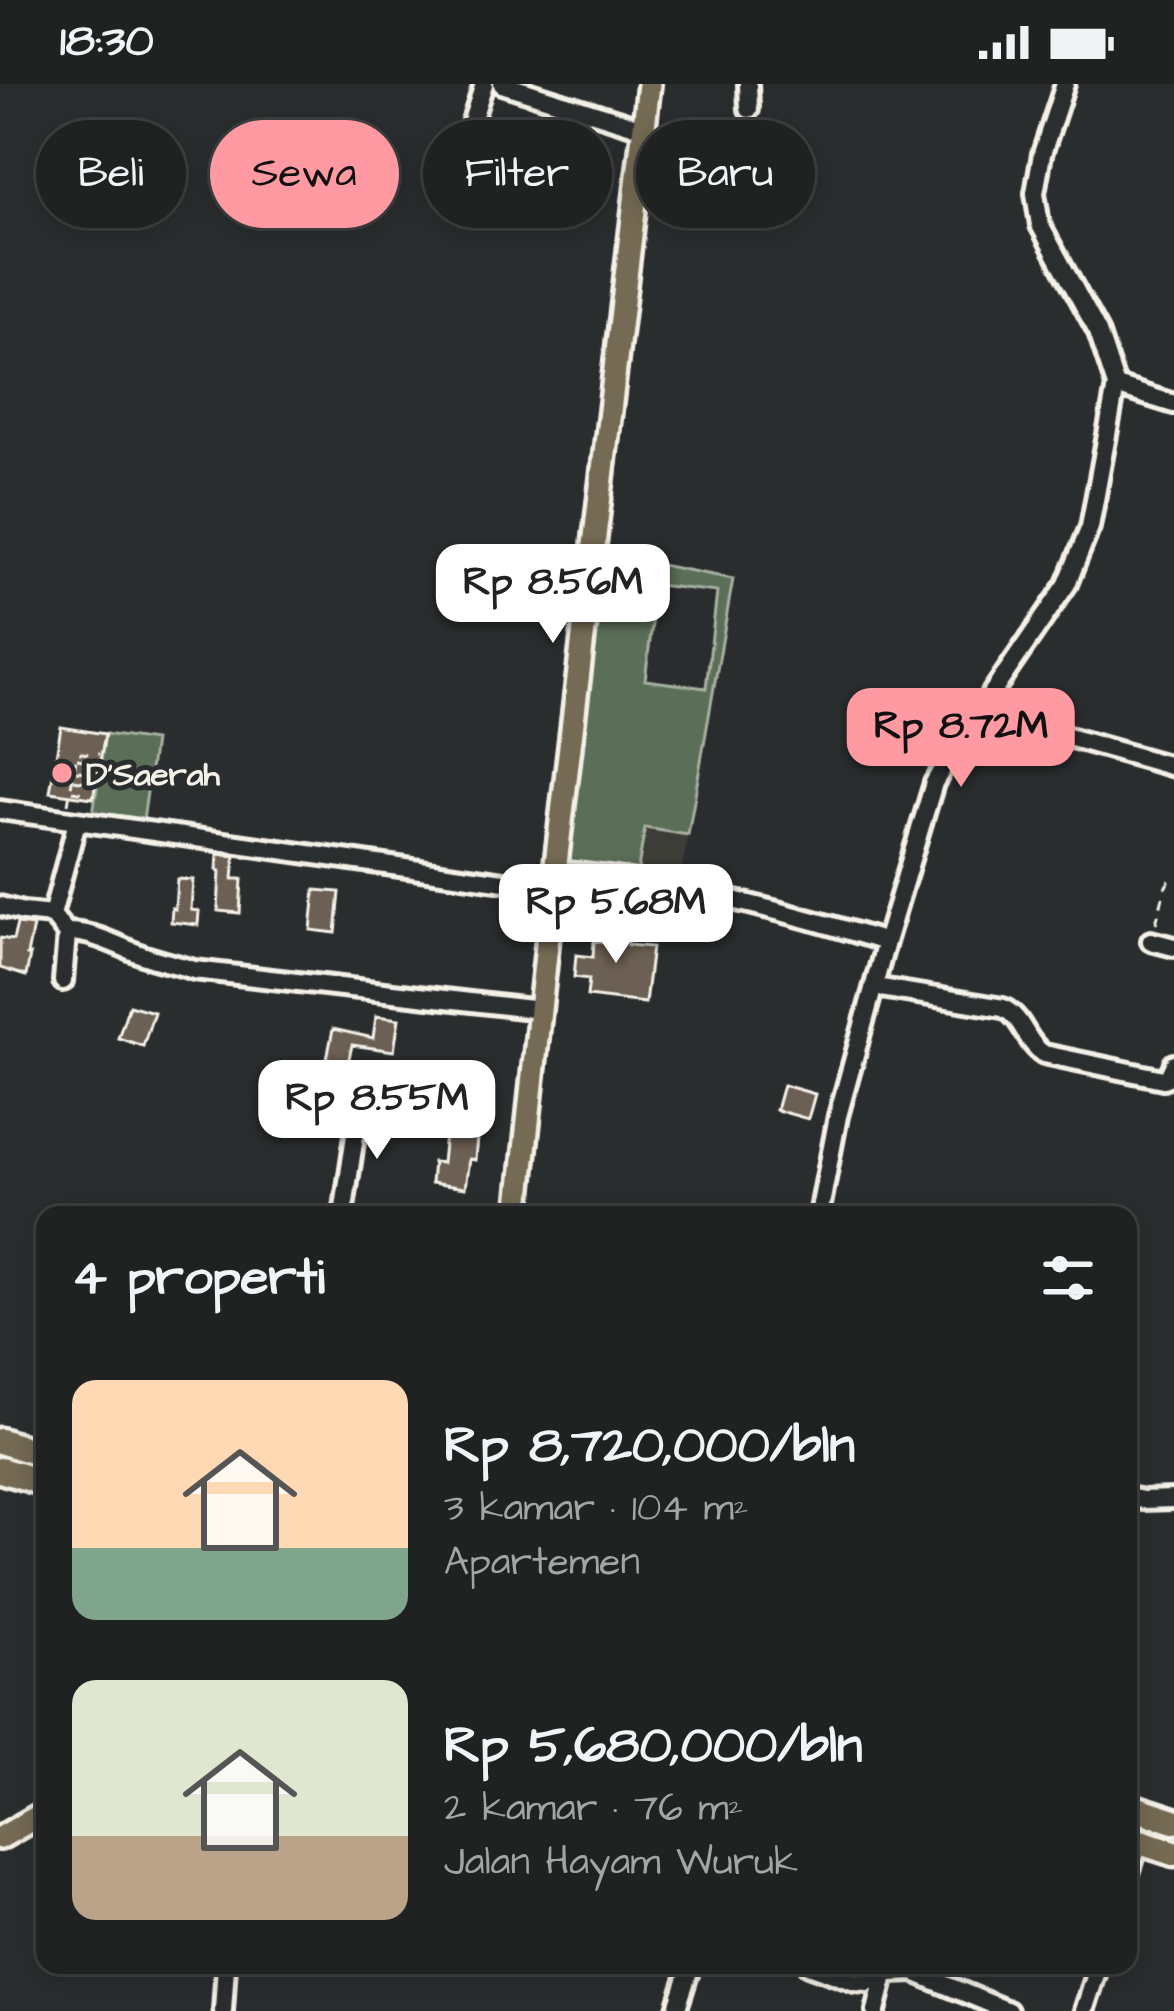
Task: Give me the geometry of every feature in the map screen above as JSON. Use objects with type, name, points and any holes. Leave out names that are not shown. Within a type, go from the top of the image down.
[{"type":"highway","points":[[0,1442],[36,1452]]},
{"type":"highway","points":[[0,1470],[36,1480]]},
{"type":"highway","points":[[1137,1809],[1174,1821]]},
{"type":"highway","points":[[1137,1841],[1174,1853]]},
{"type":"main road","points":[[643,120],[649,84]]},
{"type":"main road","points":[[519,1206],[636,179]]},
{"type":"main road","points":[[0,1838],[36,1817]]},
{"type":"street","points":[[473,120],[484,84]]},
{"type":"street","points":[[502,84],[636,126]]},
{"type":"street","points":[[748,84],[749,109]]},
{"type":"street","points":[[821,1206],[838,1116],[934,783],[1076,566],[1090,527],[1116,386],[1097,332],[1040,225],[1035,193],[1042,154],[1065,84]]},
{"type":"street","points":[[1116,386],[1174,404]]},
{"type":"street","points":[[980,712],[1174,767]]},
{"type":"street","points":[[2,813],[554,880],[649,884],[799,916],[886,942]]},
{"type":"street","points":[[52,915],[77,822]]},
{"type":"street","points":[[0,906],[52,915],[65,932],[63,981]]},
{"type":"street","points":[[65,932],[96,937],[194,970],[539,1010]]},
{"type":"street","points":[[1151,940],[1174,947]]},
{"type":"street","points":[[875,987],[1004,1008],[1019,1019],[1037,1051],[1044,1054],[1163,1079],[1174,1064]]},
{"type":"street","points":[[344,1206],[360,1102]]},
{"type":"street","points":[[1137,1499],[1174,1499]]},
{"type":"street","points":[[223,2011],[225,1974]]},
{"type":"street","points":[[676,2011],[688,1974]]},
{"type":"street","points":[[833,1974],[868,1983],[889,1974]]},
{"type":"street","points":[[919,1974],[1008,2011]]},
{"type":"street","points":[[1084,2011],[1096,1974]]},
{"type":"street","points":[[876,2011],[885,1975]]},
{"type":"path","points":[[77,755],[99,754]]},
{"type":"path","points":[[77,755],[89,761]]},
{"type":"path","points":[[77,755],[70,793],[85,793]]},
{"type":"path","points":[[74,770],[88,772]]},
{"type":"path","points":[[72,780],[86,782]]},
{"type":"path","points":[[1151,940],[1166,886],[1174,874]]},
{"type":"shaded area","points":[[644,828],[688,835],[680,881],[637,874]]},
{"type":"green space","points":[[625,558],[733,579],[688,835],[645,828],[637,874],[561,862],[595,583],[620,587]],"holes":[[[657,585],[717,592],[706,688],[645,680]]]},
{"type":"green space","points":[[105,734],[154,741],[143,821],[93,814]]},
{"type":"building","points":[[61,727],[105,734],[93,798],[50,792]]},
{"type":"building","points":[[218,854],[235,856],[233,879],[242,879],[240,913],[218,911]]},
{"type":"building","points":[[177,879],[193,880],[191,910],[199,911],[198,925],[171,922]]},
{"type":"building","points":[[315,890],[340,892],[336,933],[311,930]]},
{"type":"building","points":[[609,918],[631,921],[628,945],[652,947],[645,1003],[587,996],[589,979],[574,977],[576,955],[593,957],[594,941],[607,942]]},
{"type":"building","points":[[17,924],[33,926],[26,976],[0,968],[0,938],[13,940]]},
{"type":"building","points":[[129,1005],[154,1012],[143,1046],[118,1038]]},
{"type":"building","points":[[376,1016],[399,1019],[394,1051],[352,1045],[348,1063],[327,1059],[333,1029],[373,1038]]},
{"type":"building","points":[[783,1085],[815,1094],[808,1119],[776,1110]]},
{"type":"building","points":[[450,1090],[486,1094],[483,1114],[447,1110]]},
{"type":"building","points":[[445,1134],[477,1138],[465,1188],[431,1183],[433,1162],[442,1163]]},
{"type":"place","name":"D'Saerah","points":[[62,773]]}]
